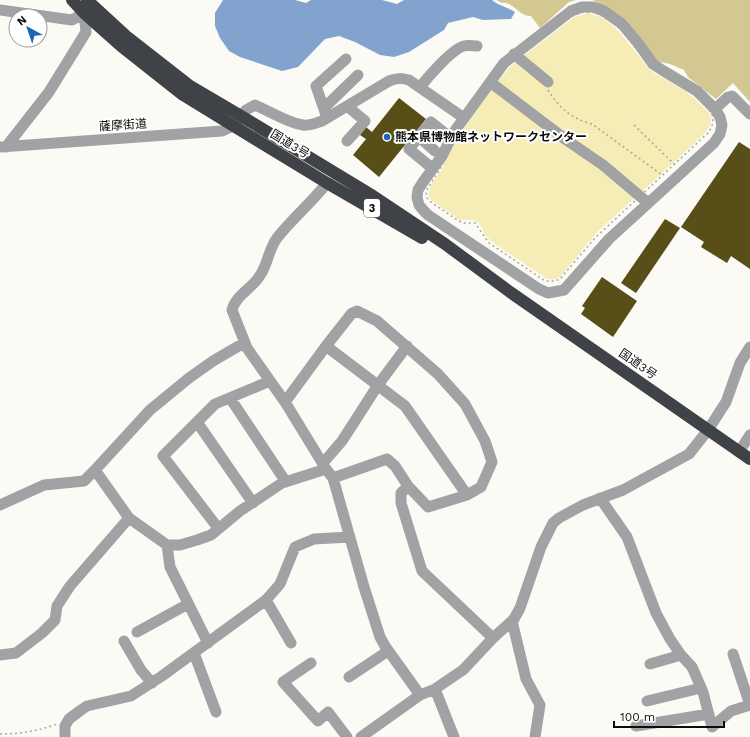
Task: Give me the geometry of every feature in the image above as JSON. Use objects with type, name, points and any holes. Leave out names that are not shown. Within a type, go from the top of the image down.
[{"type":"highway","name":"国道3号","points":[[72,0],[88,4],[190,86],[373,196],[446,244],[510,292],[750,459]]},
{"type":"highway","name":"国道3号","points":[[88,4],[149,70],[177,91],[232,126],[510,292]]},
{"type":"street","points":[[0,10],[72,20],[88,4]]},
{"type":"street","points":[[3,147],[49,92],[86,32],[88,4]]},
{"type":"street","points":[[582,7],[593,7],[604,11],[622,24],[653,64],[697,91],[720,117],[722,125],[720,134],[714,143],[604,244],[564,290],[548,293],[539,290],[423,210],[419,205],[417,198],[418,190],[432,168],[442,156],[454,132],[490,82],[504,63],[514,54],[571,11],[582,7]]},
{"type":"street","points":[[420,87],[454,52],[463,46],[477,46]]},
{"type":"street","points":[[514,54],[547,85]]},
{"type":"street","points":[[326,113],[316,86],[346,59]]},
{"type":"street","points":[[232,126],[246,110],[255,105],[293,122],[303,125],[311,125],[326,113],[358,75]]},
{"type":"street","points":[[326,113],[347,106],[396,78],[402,78],[409,80],[420,87],[464,118]]},
{"type":"street","points":[[490,82],[565,139],[603,165],[648,203]]},
{"type":"street","points":[[714,109],[728,97],[732,96],[750,114]]},
{"type":"street","points":[[347,106],[364,121],[347,141]]},
{"type":"street","points":[[432,168],[409,149],[431,122],[446,134]]},
{"type":"street","name":"薩摩街道","points":[[3,147],[222,131],[232,126]]},
{"type":"street","points":[[418,137],[435,151]]},
{"type":"street","points":[[327,183],[316,197],[277,238],[259,278],[245,290],[234,304],[232,310],[247,348],[285,402],[324,466],[333,478],[380,637],[388,651],[420,695]]},
{"type":"street","points":[[285,402],[352,313],[357,311],[377,321],[407,346],[438,374],[465,404],[485,441],[492,462],[481,486],[467,495],[428,507],[408,486],[394,466],[387,459],[333,478]]},
{"type":"street","points":[[0,505],[44,485],[84,481],[96,470],[150,410],[189,378],[213,361],[242,344],[247,348]]},
{"type":"street","points":[[326,346],[405,406],[467,495]]},
{"type":"street","points":[[96,470],[129,518],[167,545],[180,545],[197,540],[212,534],[253,503],[286,482],[324,466],[378,385],[407,346]]},
{"type":"street","points":[[361,737],[420,695],[435,689],[463,670],[493,638],[512,621],[520,608],[541,547],[553,523],[559,518],[583,505],[630,487],[689,454],[708,430],[726,402],[740,363],[750,347]]},
{"type":"street","points":[[218,528],[164,456],[215,404],[270,381]]},
{"type":"street","points":[[230,398],[286,482]]},
{"type":"street","points":[[197,422],[253,503]]},
{"type":"street","points":[[739,452],[750,435]]},
{"type":"street","points":[[408,486],[401,492],[401,503],[422,571],[493,638]]},
{"type":"street","points":[[600,498],[627,537],[656,613],[681,655],[692,667],[701,688],[709,714],[710,732]]},
{"type":"street","points":[[0,655],[16,653],[55,620],[57,606],[70,586],[129,518]]},
{"type":"street","points":[[65,737],[65,726],[69,719],[87,706],[131,696],[152,683],[266,600],[280,584],[295,546],[314,539],[350,537]]},
{"type":"street","points":[[167,545],[170,567],[208,643]]},
{"type":"street","points":[[266,600],[291,643]]},
{"type":"street","points":[[137,632],[188,604]]},
{"type":"street","points":[[512,621],[526,679],[540,706],[535,737]]},
{"type":"street","points":[[124,641],[141,670],[152,683]]},
{"type":"street","points":[[349,677],[388,651]]},
{"type":"street","points":[[194,653],[216,712]]},
{"type":"street","points":[[710,732],[731,711],[750,705],[733,654]]},
{"type":"street","points":[[650,664],[681,655]]},
{"type":"street","points":[[311,663],[283,682],[318,721],[328,712],[347,737]]},
{"type":"street","points":[[646,701],[701,688]]},
{"type":"street","points":[[435,689],[454,737]]},
{"type":"street","points":[[636,726],[709,714]]},
{"type":"path","points":[[547,85],[555,101],[562,109],[583,121],[592,124],[662,175]]},
{"type":"path","points":[[634,125],[674,164]]},
{"type":"path","points":[[0,734],[19,734],[40,730],[69,719]]},
{"type":"shaded area","points":[[497,0],[576,0],[569,2],[540,28],[531,16],[524,15],[509,4]]},
{"type":"shaded area","points":[[593,0],[750,0],[750,102],[733,83],[716,99],[688,77],[684,70],[670,64],[656,61],[601,5]]},
{"type":"shaded area","points":[[588,13],[603,18],[612,25],[654,73],[684,90],[709,113],[711,119],[710,125],[705,133],[597,232],[561,276],[555,279],[547,279],[491,241],[486,236],[479,223],[473,220],[460,220],[432,201],[429,197],[429,192],[431,185],[442,169],[457,139],[492,88],[512,65],[573,18]]},
{"type":"water","points":[[223,0],[295,0],[306,3],[311,0],[382,0],[397,4],[404,0],[492,0],[497,4],[515,12],[511,19],[483,20],[473,17],[448,23],[444,30],[409,52],[394,57],[380,55],[355,42],[339,36],[325,39],[298,67],[282,71],[240,57],[229,51],[220,38],[215,26],[215,13]]},
{"type":"building","name":"熊本県博物館ネットワークセンター","points":[[399,98],[426,119],[379,177],[353,155],[366,139],[360,135],[366,127],[372,132]]},
{"type":"building","points":[[739,142],[750,149],[750,269],[731,256],[727,263],[701,247],[704,242],[681,227]]},
{"type":"building","points":[[665,219],[680,228],[636,293],[621,283]]},
{"type":"building","points":[[602,277],[637,301],[613,337],[581,314],[585,308],[582,306]]},
{"type":"place","name":"熊本県博物館ネットワークセンター","points":[[387,137]]}]
